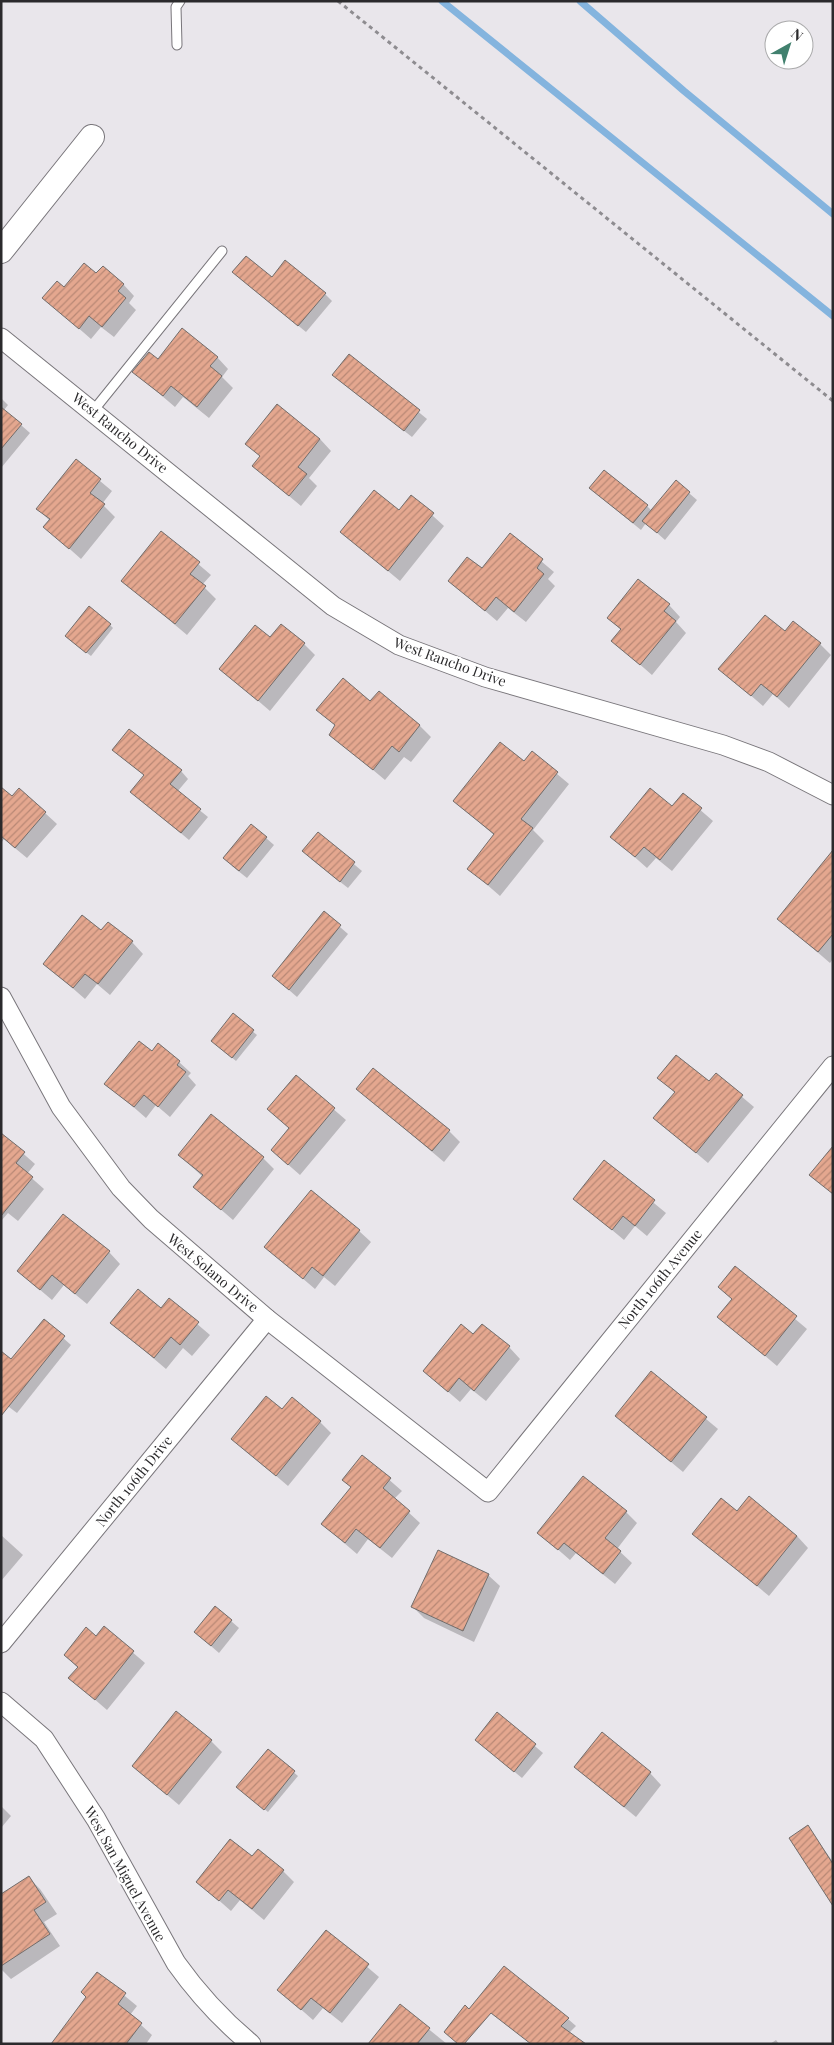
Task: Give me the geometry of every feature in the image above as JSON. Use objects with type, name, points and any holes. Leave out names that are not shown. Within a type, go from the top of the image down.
[{"type":"street","points":[[1,251],[92,137]]},
{"type":"street","name":"West Rancho Drive","points":[[1,338],[333,606],[398,645],[485,678],[723,745],[769,762],[833,795]]},
{"type":"street","name":"West Solano Drive","points":[[1,997],[61,1107],[121,1188],[150,1219],[267,1319],[488,1492]]},
{"type":"street","name":"North 106th Avenue","points":[[488,1492],[833,1066]]},
{"type":"street","name":"North 106th Drive","points":[[1,1643],[267,1319]]},
{"type":"street","name":"West San Miguel Avenue","points":[[1,1702],[44,1739],[96,1819],[176,1963],[191,1985],[231,2028],[251,2044]]},
{"type":"lane","points":[[177,45],[176,7],[180,1]]},
{"type":"lane","points":[[93,411],[222,251]]},
{"type":"path","points":[[338,1],[833,401]]},
{"type":"building","points":[[246,256],[272,277],[285,260],[326,293],[298,326],[232,272]]},
{"type":"building","points":[[84,263],[96,273],[103,266],[124,284],[118,291],[126,298],[102,327],[89,316],[79,329],[42,298],[57,281],[64,287]]},
{"type":"building","points":[[182,328],[218,357],[210,366],[222,376],[197,407],[171,386],[163,396],[132,372],[149,352],[158,359]]},
{"type":"building","points":[[349,354],[420,410],[404,431],[332,375]]},
{"type":"building","points":[[277,404],[320,439],[298,467],[307,474],[289,496],[252,466],[260,456],[245,444]]},
{"type":"building","points":[[1,407],[22,424],[1,449]]},
{"type":"building","points":[[76,459],[101,479],[90,493],[105,504],[69,549],[43,527],[50,519],[36,509]]},
{"type":"building","points":[[604,470],[648,505],[633,523],[589,488]]},
{"type":"building","points":[[676,480],[690,492],[657,533],[642,521]]},
{"type":"building","points":[[374,490],[399,510],[411,495],[434,513],[388,571],[340,532]]},
{"type":"building","points":[[161,531],[200,562],[190,574],[206,586],[175,624],[121,581]]},
{"type":"building","points":[[510,533],[543,559],[537,568],[544,574],[514,612],[496,597],[485,611],[448,581],[467,557],[482,568]]},
{"type":"building","points":[[638,579],[670,604],[664,611],[676,621],[640,665],[611,641],[621,629],[607,618]]},
{"type":"building","points":[[89,606],[111,624],[86,653],[65,636]]},
{"type":"building","points":[[765,615],[785,631],[793,621],[821,643],[777,697],[761,684],[751,696],[718,669]]},
{"type":"building","points":[[281,624],[305,643],[258,701],[219,669],[255,625],[270,637]]},
{"type":"building","points":[[343,678],[370,701],[379,691],[420,725],[399,752],[392,746],[373,770],[329,735],[335,725],[316,710]]},
{"type":"building","points":[[129,729],[182,770],[170,784],[201,809],[181,833],[130,792],[144,775],[112,750]]},
{"type":"building","points":[[500,742],[524,761],[532,751],[558,772],[521,819],[533,828],[488,885],[467,869],[494,834],[453,801]]},
{"type":"building","points":[[1,787],[12,796],[19,788],[46,812],[15,848],[1,836]]},
{"type":"building","points":[[650,788],[672,806],[683,793],[702,808],[660,860],[644,847],[635,857],[610,837]]},
{"type":"building","points":[[251,824],[267,837],[239,871],[223,858]]},
{"type":"building","points":[[318,832],[355,862],[340,882],[302,851]]},
{"type":"building","points":[[833,850],[833,934],[818,952],[777,919]]},
{"type":"building","points":[[324,911],[341,925],[289,990],[272,976]]},
{"type":"building","points":[[82,915],[101,930],[108,922],[133,941],[98,984],[85,974],[73,988],[43,964]]},
{"type":"building","points":[[233,1013],[254,1030],[232,1058],[211,1041]]},
{"type":"building","points":[[139,1041],[152,1051],[158,1043],[180,1061],[177,1065],[186,1072],[158,1107],[144,1095],[134,1107],[104,1084]]},
{"type":"building","points":[[676,1055],[709,1081],[716,1073],[743,1095],[696,1153],[653,1118],[675,1092],[657,1078]]},
{"type":"building","points":[[373,1068],[450,1130],[432,1151],[356,1089]]},
{"type":"building","points":[[296,1075],[335,1108],[288,1165],[271,1150],[289,1128],[267,1109]]},
{"type":"building","points":[[211,1114],[264,1157],[221,1210],[193,1187],[203,1175],[178,1155]]},
{"type":"building","points":[[1,1133],[25,1152],[16,1163],[33,1177],[1,1216]]},
{"type":"building","points":[[833,1146],[833,1194],[809,1175]]},
{"type":"building","points":[[604,1160],[655,1200],[635,1226],[623,1216],[612,1230],[573,1199]]},
{"type":"building","points":[[311,1190],[360,1230],[323,1276],[312,1267],[303,1279],[264,1247]]},
{"type":"building","points":[[63,1214],[110,1251],[75,1294],[52,1275],[40,1290],[17,1271]]},
{"type":"building","points":[[735,1266],[797,1316],[765,1356],[717,1317],[732,1299],[718,1287]]},
{"type":"building","points":[[138,1289],[161,1308],[169,1298],[199,1322],[180,1345],[171,1337],[154,1358],[110,1323]]},
{"type":"building","points":[[44,1319],[65,1336],[1,1416],[1,1351],[11,1359]]},
{"type":"building","points":[[461,1324],[473,1334],[482,1324],[510,1346],[474,1391],[459,1378],[448,1392],[423,1371]]},
{"type":"building","points":[[651,1371],[707,1417],[671,1462],[615,1416]]},
{"type":"building","points":[[266,1396],[282,1409],[292,1397],[321,1421],[276,1476],[231,1439]]},
{"type":"building","points":[[362,1455],[391,1478],[383,1488],[410,1511],[380,1548],[356,1529],[345,1543],[321,1524],[351,1487],[342,1480]]},
{"type":"building","points":[[583,1476],[627,1511],[605,1538],[621,1551],[603,1574],[564,1543],[558,1550],[537,1533]]},
{"type":"building","points":[[749,1496],[797,1536],[757,1586],[692,1534],[721,1498],[737,1511]]},
{"type":"building","points":[[438,1550],[489,1574],[463,1631],[411,1607]]},
{"type":"building","points":[[215,1606],[232,1620],[211,1646],[194,1632]]},
{"type":"building","points":[[104,1626],[134,1651],[95,1700],[68,1678],[78,1667],[64,1655],[86,1627],[96,1636]]},
{"type":"building","points":[[176,1711],[212,1740],[167,1795],[132,1766]]},
{"type":"building","points":[[497,1712],[536,1744],[514,1772],[475,1740]]},
{"type":"building","points":[[602,1732],[651,1772],[624,1807],[574,1767]]},
{"type":"building","points":[[268,1749],[295,1771],[264,1810],[236,1787]]},
{"type":"building","points":[[808,1825],[833,1864],[833,1906],[789,1838]]},
{"type":"building","points":[[230,1839],[252,1856],[258,1849],[284,1870],[252,1909],[228,1890],[219,1901],[196,1882]]},
{"type":"building","points":[[29,1876],[46,1902],[34,1910],[50,1934],[1,1966],[1,1894]]},
{"type":"building","points":[[326,1930],[369,1964],[330,2013],[311,1998],[301,2010],[277,1990]]},
{"type":"building","points":[[504,1966],[569,2018],[561,2026],[586,2044],[531,2044],[491,2013],[464,2044],[458,2044],[444,2032],[465,2005],[469,2009]]},
{"type":"building","points":[[97,1972],[126,1993],[118,2004],[142,2023],[126,2044],[51,2044],[86,1997],[81,1992]]},
{"type":"building","points":[[400,2004],[430,2028],[417,2044],[368,2044]]},
{"type":"waterway","points":[[442,1],[833,316]]},
{"type":"waterway","points":[[580,1],[684,91],[833,214]]}]
